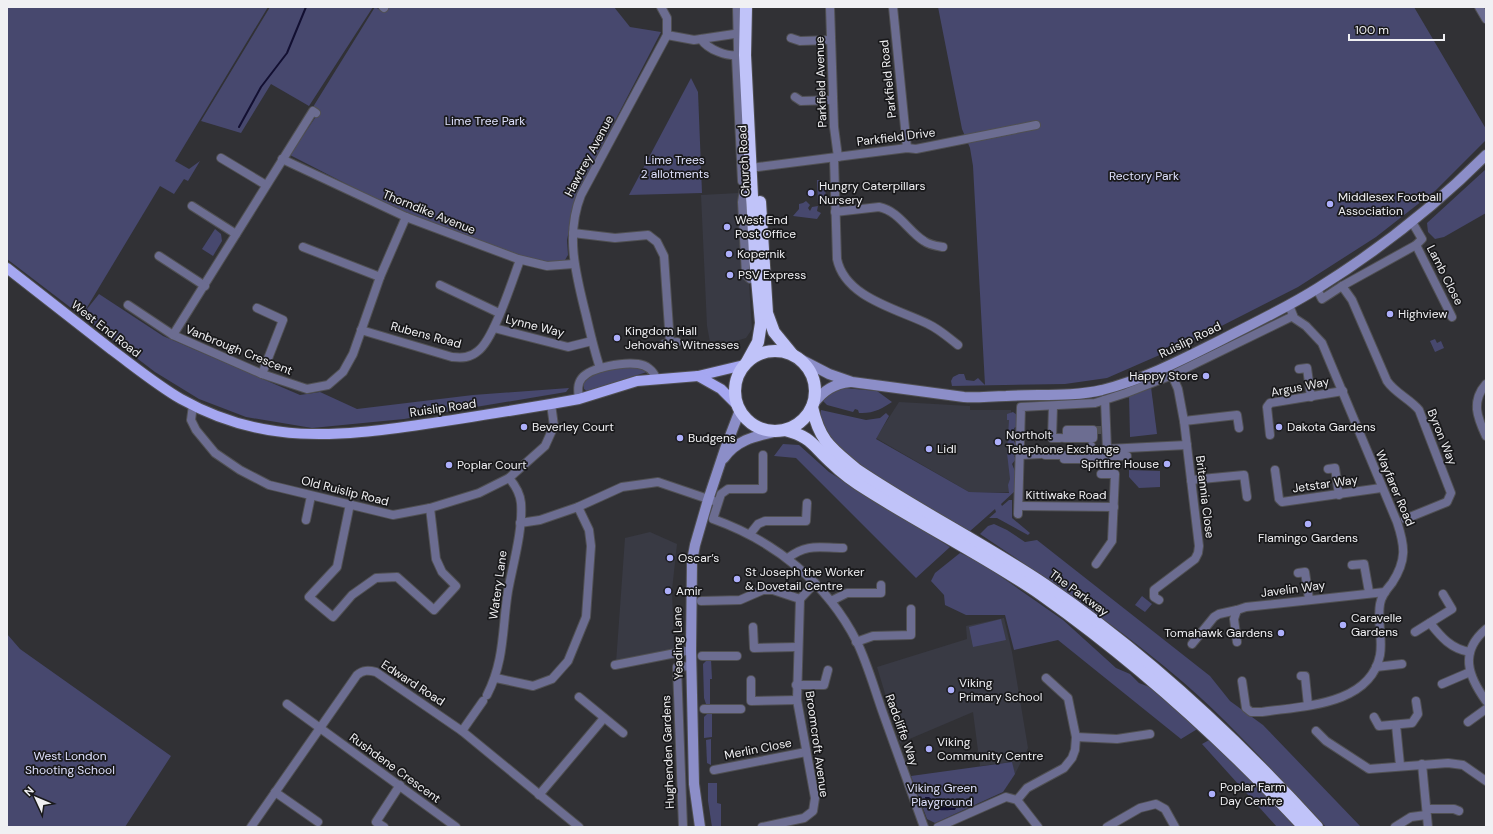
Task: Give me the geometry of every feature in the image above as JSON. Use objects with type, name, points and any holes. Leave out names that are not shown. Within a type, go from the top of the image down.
[{"type":"highway","name":"Church Road","points":[[746,7],[741,33],[741,55],[747,184],[761,328],[758,342],[746,364]]},
{"type":"highway","name":"Church Road","points":[[753,7],[752,54],[767,312],[776,335],[796,357]]},
{"type":"highway","points":[[774,351],[796,357],[813,376],[815,386],[813,405],[802,421],[781,431],[766,430],[747,420],[739,408],[735,388],[738,378],[746,364],[764,352],[774,351]]},
{"type":"highway","name":"The Parkway","points":[[813,405],[820,435],[833,450],[877,484],[948,531],[1045,586],[1115,637],[1179,690],[1228,734],[1317,827]]},
{"type":"highway","name":"The Parkway","points":[[781,431],[807,438],[849,478],[869,491],[948,531]]},
{"type":"highway","name":"The Parkway","points":[[988,555],[1102,639],[1170,695],[1219,740],[1304,827]]},
{"type":"main road","name":"Ruislip Road","points":[[796,357],[829,374],[852,382],[943,395],[978,398],[1065,395],[1100,390],[1138,379],[1173,364],[1289,305],[1317,289],[1412,222],[1456,186],[1486,155]]},
{"type":"main road","name":"West End Road","points":[[7,268],[151,379],[193,405]]},
{"type":"main road","name":"Ruislip Road","points":[[193,405],[243,424],[280,433],[313,435],[378,431],[579,399],[621,385],[656,378],[698,376],[746,364]]},
{"type":"main road","points":[[698,376],[721,389],[739,408]]},
{"type":"main road","name":"Ruislip Road","points":[[813,405],[823,392],[832,386],[852,382]]},
{"type":"main road","name":"Yeading Lane","points":[[700,827],[694,784],[692,666],[690,650],[692,561],[708,500],[739,408]]},
{"type":"main road","name":"Yeading Lane","points":[[720,463],[728,451],[740,442],[753,437],[781,431]]},
{"type":"street","points":[[662,7],[666,18],[667,35],[689,40],[741,33]]},
{"type":"street","name":"Church Road","points":[[737,7],[741,33]]},
{"type":"street","name":"Parkfield Avenue","points":[[830,7],[836,157],[835,212],[837,259],[841,273],[870,299],[932,326],[958,345]]},
{"type":"street","name":"Parkfield Road","points":[[893,7],[907,148]]},
{"type":"street","points":[[1479,7],[1486,18]]},
{"type":"street","name":"Hawtrey Avenue","points":[[600,368],[573,264],[573,233],[576,208],[581,195],[667,35]]},
{"type":"street","points":[[792,38],[800,41],[831,40]]},
{"type":"street","points":[[701,39],[706,45],[720,52],[741,55]]},
{"type":"street","points":[[795,97],[801,101],[833,100]]},
{"type":"street","name":"Vanbrough Crescent","points":[[316,113],[313,111],[282,159],[173,335],[262,374],[307,389],[328,386],[343,372],[353,354],[380,277],[406,217]]},
{"type":"street","name":"Parkfield Drive","points":[[758,167],[907,148],[916,149],[1036,126]]},
{"type":"street","points":[[221,158],[266,185]]},
{"type":"street","name":"Thorndike Avenue","points":[[282,159],[406,217],[520,260],[547,266],[573,264]]},
{"type":"street","points":[[192,206],[236,234]]},
{"type":"street","points":[[835,212],[879,207],[886,209],[893,212],[925,242],[943,247]]},
{"type":"street","points":[[1317,289],[1322,299],[1416,244],[1422,239],[1412,222]]},
{"type":"street","points":[[573,233],[615,238],[648,235],[657,242],[664,256],[670,343]]},
{"type":"street","name":"Lamb Close","points":[[1416,244],[1452,317]]},
{"type":"street","points":[[303,247],[380,277]]},
{"type":"street","points":[[158,256],[204,286]]},
{"type":"street","name":"Rubens Road","points":[[361,330],[452,357],[467,358],[478,352],[488,340],[520,260]]},
{"type":"street","points":[[440,285],[499,313]]},
{"type":"street","name":"Byron Way","points":[[1342,286],[1352,300],[1387,381],[1391,386],[1415,404],[1420,410],[1451,493],[1447,502],[1405,519]]},
{"type":"street","points":[[128,305],[173,335]]},
{"type":"street","name":"Wayfarer Road","points":[[1242,681],[1246,708],[1251,712],[1334,701],[1344,697],[1358,688],[1376,667],[1381,643],[1380,603],[1385,592],[1401,567],[1404,554],[1400,532],[1322,343],[1293,316],[1289,305]]},
{"type":"street","points":[[257,308],[283,320],[262,374]]},
{"type":"street","points":[[1099,430],[1067,430],[1060,438],[1053,406],[1105,400],[1172,375],[1293,316]]},
{"type":"street","name":"Lynne Way","points":[[494,328],[568,347],[592,341]]},
{"type":"street","points":[[579,399],[578,386],[582,378],[590,372],[600,368],[637,364],[648,367],[656,378]]},
{"type":"street","points":[[1299,369],[1307,368],[1311,397]]},
{"type":"street","name":"Britannia Close","points":[[1159,600],[1154,597],[1154,590],[1195,559],[1198,554],[1199,546],[1184,421],[1178,389],[1172,375]]},
{"type":"street","points":[[1486,384],[1478,393],[1476,404],[1483,419],[1486,436]]},
{"type":"street","name":"Argus Way","points":[[1270,435],[1267,407],[1270,403],[1343,391]]},
{"type":"street","points":[[1065,395],[1065,405]]},
{"type":"street","points":[[1105,400],[1099,430],[1107,449],[1187,445]]},
{"type":"street","name":"Old Ruislip Road","points":[[193,405],[191,420],[193,427],[215,453],[240,470],[269,485],[393,515],[430,508],[479,492],[509,478],[545,446],[554,426],[551,404]]},
{"type":"street","name":"Kittiwake Road","points":[[1053,406],[1021,407],[1019,510],[1114,507]]},
{"type":"street","points":[[1184,421],[1237,415],[1239,428]]},
{"type":"street","points":[[1021,455],[1064,455],[1064,459],[1091,459],[1091,446]]},
{"type":"street","points":[[520,523],[540,520],[578,507],[622,487],[658,482],[684,490],[708,500],[718,502],[721,494],[728,489],[764,489],[763,455]]},
{"type":"street","points":[[1091,456],[1127,456]]},
{"type":"street","points":[[1328,469],[1335,468],[1339,495]]},
{"type":"street","name":"Jetstar Way","points":[[1275,470],[1279,499],[1282,502],[1381,488]]},
{"type":"street","points":[[1096,564],[1112,541],[1114,507],[1115,474],[1101,474]]},
{"type":"street","points":[[1191,480],[1244,475],[1247,497]]},
{"type":"street","name":"Watery Lane","points":[[462,731],[485,698],[496,678],[504,642],[507,597],[520,523],[521,502],[516,487],[509,478]]},
{"type":"street","points":[[306,520],[311,496]]},
{"type":"street","name":"Radcliffe Way","points":[[718,502],[713,519],[750,534],[788,558],[815,583],[845,620],[856,642],[924,827]]},
{"type":"street","points":[[750,534],[758,524],[765,521],[806,521],[807,503]]},
{"type":"street","points":[[350,504],[337,567],[309,597],[333,617],[352,596],[376,578],[396,577],[434,610],[456,586],[442,572],[436,559],[430,508]]},
{"type":"street","points":[[496,678],[533,686],[552,679],[568,661],[586,617],[591,546],[590,530],[578,507]]},
{"type":"street","points":[[788,558],[799,549],[843,548]]},
{"type":"street","points":[[1352,565],[1364,564],[1369,592]]},
{"type":"street","points":[[1298,573],[1305,572],[1309,599]]},
{"type":"street","points":[[701,601],[740,600],[763,590],[773,590],[800,599],[815,583]]},
{"type":"street","points":[[831,602],[848,593],[881,593],[881,585]]},
{"type":"street","name":"Javelin Way","points":[[1192,644],[1214,617],[1219,614],[1246,607],[1369,592],[1385,592]]},
{"type":"street","points":[[1415,632],[1452,609],[1443,594]]},
{"type":"street","name":"Broomcroft Avenue","points":[[762,827],[791,824],[804,818],[813,811],[815,798],[797,700],[796,685],[800,599]]},
{"type":"street","points":[[856,642],[872,636],[911,635],[911,609]]},
{"type":"street","points":[[1237,610],[1234,619],[1237,642]]},
{"type":"street","points":[[1430,623],[1443,640],[1461,651],[1470,652]]},
{"type":"street","points":[[753,627],[754,648],[798,647]]},
{"type":"street","points":[[1486,629],[1474,643],[1470,652],[1470,672],[1486,701]]},
{"type":"street","points":[[615,665],[690,650]]},
{"type":"street","points":[[702,656],[737,656]]},
{"type":"street","points":[[1376,667],[1402,664]]},
{"type":"street","name":"Hughenden Gardens","points":[[683,827],[677,667],[692,666]]},
{"type":"street","name":"Edward Road","points":[[251,827],[357,675],[362,671],[369,670],[376,672],[462,731],[580,827]]},
{"type":"street","points":[[796,685],[824,685],[828,670]]},
{"type":"street","points":[[1442,684],[1470,672]]},
{"type":"street","points":[[1301,676],[1305,676],[1308,705]]},
{"type":"street","points":[[1017,800],[1027,788],[1069,764],[1075,750],[1076,737],[1068,698],[1046,678]]},
{"type":"street","points":[[751,680],[751,701],[797,700]]},
{"type":"street","points":[[579,697],[623,733]]},
{"type":"street","points":[[1374,717],[1379,726],[1396,725],[1414,721],[1418,714],[1416,702]]},
{"type":"street","name":"Rushdene Crescent","points":[[287,704],[456,827]]},
{"type":"street","points":[[704,709],[741,709]]},
{"type":"street","points":[[1468,722],[1486,709]]},
{"type":"street","points":[[539,795],[604,718]]},
{"type":"street","points":[[1396,725],[1400,766]]},
{"type":"street","points":[[1316,731],[1326,741],[1365,768],[1369,769],[1448,762],[1463,765],[1476,772],[1486,781]]},
{"type":"street","points":[[1076,737],[1118,739],[1150,734]]},
{"type":"street","name":"Merlin Close","points":[[714,770],[806,752]]},
{"type":"street","points":[[1422,764],[1428,827]]},
{"type":"street","points":[[384,827],[376,822],[400,785]]},
{"type":"street","points":[[275,792],[318,822]]},
{"type":"street","points":[[938,827],[1006,797],[1017,800],[1038,827]]},
{"type":"street","points":[[1107,827],[1140,808],[1156,804],[1165,809],[1175,827]]},
{"type":"street","points":[[1395,827],[1411,817],[1426,812],[1454,809],[1459,811]]},
{"type":"shaded area","points":[[739,193],[741,272],[749,283],[752,329],[746,338],[722,345],[720,340],[710,342],[707,326],[701,195]]},
{"type":"shaded area","points":[[899,402],[970,406],[970,410],[1011,410],[1013,492],[969,492],[876,438]]},
{"type":"shaded area","points":[[650,532],[677,544],[672,590],[674,652],[616,663],[625,538]]},
{"type":"shaded area","name":"Viking Primary School","points":[[1004,618],[1012,652],[1028,748],[1015,774],[1011,762],[980,766],[973,712],[900,743],[877,667],[967,639],[966,626]]},
{"type":"shaded area","points":[[925,797],[929,797],[940,806],[956,808],[955,810],[936,810],[929,806]]},
{"type":"green space","points":[[7,7],[268,7],[175,161],[189,169],[200,161],[188,181],[184,179],[174,194],[160,186],[83,314],[99,294],[163,336],[300,395],[320,392],[357,409],[473,395],[569,388],[566,392],[404,419],[312,428],[246,417],[199,399],[155,372],[7,259]]},
{"type":"green space","points":[[270,7],[373,7],[309,106],[271,84],[241,133],[201,121]]},
{"type":"green space","name":"Lime Tree Park","points":[[375,7],[382,11],[383,7],[614,7],[630,27],[661,32],[577,194],[567,240],[568,255],[565,260],[558,263],[521,257],[399,211],[290,155],[319,112],[313,107]]},
{"type":"green space","name":"Rectory Park","points":[[938,7],[1414,7],[1486,129],[1486,140],[1436,190],[1376,237],[1298,287],[1194,340],[1107,378],[1065,384],[952,386],[951,381],[953,377],[959,374],[964,374],[966,380],[974,381],[978,378],[985,385],[973,166],[970,148],[962,129]]},
{"type":"green space","name":"Lime Trees 2 allotments","points":[[691,78],[698,92],[702,193],[629,195]]},
{"type":"green space","points":[[1486,169],[1486,213],[1444,237],[1435,239],[1428,232],[1427,223]]},
{"type":"green space","points":[[817,180],[820,180],[821,184],[825,183],[826,203],[818,204]]},
{"type":"green space","points":[[806,201],[810,205],[808,208],[810,211],[812,207],[818,206],[817,211],[821,213],[817,219],[793,216],[799,209],[799,204]]},
{"type":"green space","points":[[215,229],[221,234],[222,241],[213,256],[202,249]]},
{"type":"green space","points":[[1435,339],[1437,343],[1441,341],[1444,348],[1435,352],[1430,341]]},
{"type":"green space","points":[[638,366],[647,372],[587,391],[584,389],[584,383],[589,378],[602,371]]},
{"type":"green space","points":[[1151,387],[1157,434],[1130,437],[1129,394]]},
{"type":"green space","points":[[844,388],[877,391],[892,402],[873,412],[859,413],[858,410],[855,409],[853,412],[827,405],[823,401],[830,393]]},
{"type":"green space","points":[[821,410],[866,420],[880,418],[886,413],[889,416],[876,439],[969,492],[1009,493],[1008,485],[1010,479],[1007,453],[1009,420],[1007,420],[1007,414],[1013,412],[1017,415],[1016,427],[1014,428],[1016,436],[1014,441],[1017,447],[1017,453],[1014,456],[1016,459],[1012,464],[1017,476],[1014,480],[1016,483],[1015,491],[1001,504],[1002,506],[1009,500],[1012,500],[1012,518],[1030,533],[1028,535],[997,518],[989,518],[996,512],[995,509],[969,532],[886,486],[844,456],[829,440],[820,423]]},
{"type":"green space","points":[[783,444],[799,445],[829,472],[950,547],[916,578],[796,458],[774,456]]},
{"type":"green space","points":[[1129,470],[1160,471],[1160,487],[1139,488],[1129,477]]},
{"type":"green space","points":[[994,524],[1007,530],[1025,542],[1037,540],[1210,676],[1230,701],[1263,725],[1361,827],[1326,827],[1238,734],[1183,682],[1109,623],[980,534],[988,526]]},
{"type":"green space","points":[[960,553],[980,562],[1063,620],[1116,668],[1130,674],[1139,683],[1152,688],[1199,728],[1181,739],[1058,640],[1014,650],[1005,615],[966,615],[945,605],[944,595],[931,581],[935,573]]},
{"type":"green space","points":[[1142,596],[1152,604],[1145,612],[1135,605]]},
{"type":"green space","points":[[1001,619],[1006,640],[973,647],[969,627]]},
{"type":"green space","name":"West London Shooting School","points":[[7,634],[20,649],[171,756],[125,827],[7,827]]},
{"type":"green space","points":[[711,659],[712,679],[710,679],[710,706],[706,704],[704,698],[703,664],[707,660]]},
{"type":"green space","points":[[712,712],[712,737],[704,738],[704,717],[708,713]]},
{"type":"green space","points":[[711,739],[711,765],[707,763],[706,740]]},
{"type":"green space","points":[[1211,739],[1242,769],[1296,827],[1277,827],[1202,744]]},
{"type":"green space","name":"Viking Green Playground","points":[[1012,762],[1015,774],[1003,792],[935,823],[927,819],[911,776]]},
{"type":"green space","points":[[708,783],[717,783],[717,803],[721,804],[721,827],[712,827],[708,801]]},
{"type":"waterway","points":[[239,127],[261,87],[287,53],[306,7]]},
{"type":"tunnel","points":[[1094,430],[1101,430]]},
{"type":"place","name":"Hungry Caterpillars Nursery","points":[[811,193]]},
{"type":"place","name":"Middlesex Football Association","points":[[1330,204]]},
{"type":"place","name":"West End Post Office","points":[[727,227]]},
{"type":"place","name":"Kopernik","points":[[729,254]]},
{"type":"place","name":"PSV Express","points":[[730,275]]},
{"type":"place","name":"Highview","points":[[1390,314]]},
{"type":"place","name":"Kingdom Hall Jehovah's Witnesses","points":[[617,338]]},
{"type":"place","name":"Happy Store","points":[[1206,376]]},
{"type":"place","name":"Beverley Court","points":[[524,427]]},
{"type":"place","name":"Dakota Gardens","points":[[1279,427]]},
{"type":"place","name":"Budgens","points":[[680,438]]},
{"type":"place","name":"Northolt Telephone Exchange","points":[[998,442]]},
{"type":"place","name":"Lidl","points":[[929,449]]},
{"type":"place","name":"Spitfire House","points":[[1167,464]]},
{"type":"place","name":"Poplar Court","points":[[449,465]]},
{"type":"place","name":"Flamingo Gardens","points":[[1308,524]]},
{"type":"place","name":"Oscar’s","points":[[670,558]]},
{"type":"place","name":"St Joseph the Worker & Dovetail Centre","points":[[737,579]]},
{"type":"place","name":"Amir","points":[[668,591]]},
{"type":"place","name":"Caravelle Gardens","points":[[1343,625]]},
{"type":"place","name":"Tomahawk Gardens","points":[[1281,633]]},
{"type":"place","name":"Viking Primary School","points":[[951,690]]},
{"type":"place","name":"Viking Community Centre","points":[[929,749]]},
{"type":"place","name":"Poplar Farm Day Centre","points":[[1212,794]]}]
